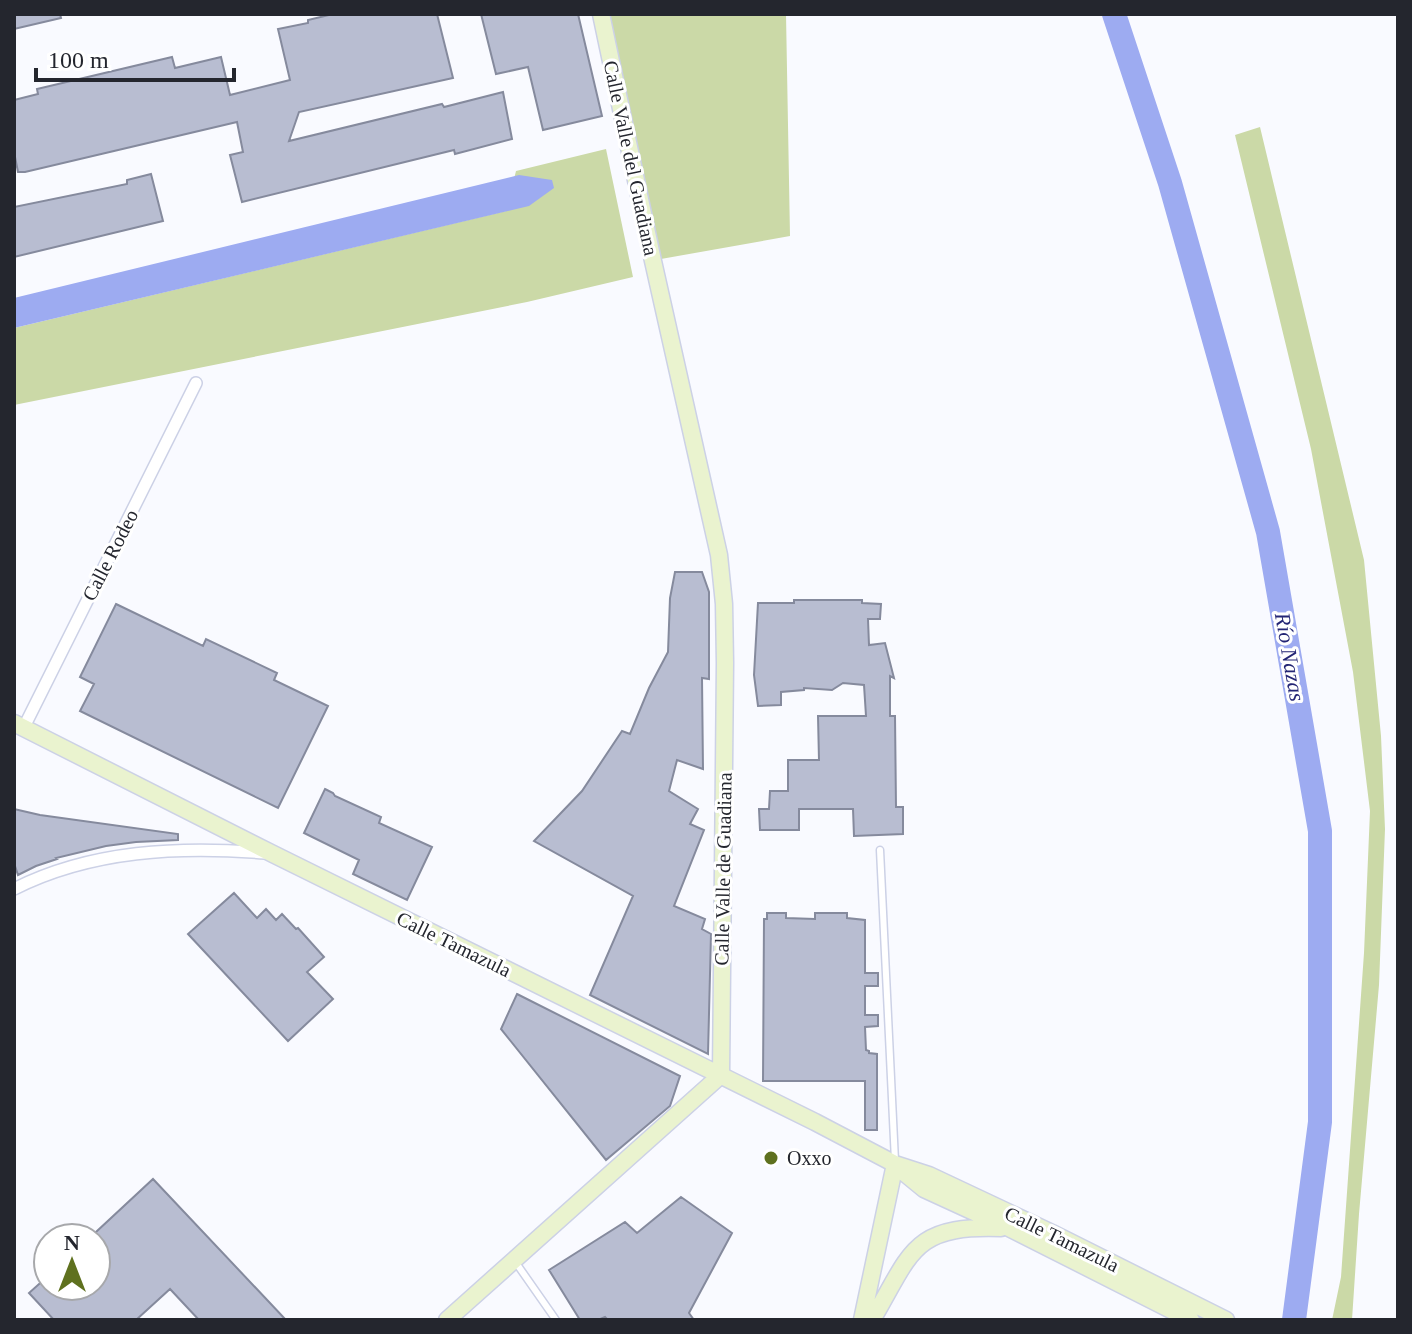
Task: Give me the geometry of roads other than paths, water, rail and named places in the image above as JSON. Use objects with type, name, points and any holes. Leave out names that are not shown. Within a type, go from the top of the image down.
[{"type":"main road","name":"Calle Valle del Guadiana","points":[[601,14],[662,302]]},
{"type":"main road","name":"Calle Valle de Guadiana","points":[[662,302],[719,555],[724,604],[721,1075]]},
{"type":"main road","name":"Calle Tamazula","points":[[19,725],[895,1164],[929,1175],[1052,1233],[1091,1261],[1191,1320]]},
{"type":"main road","points":[[447,1320],[721,1075]]},
{"type":"main road","name":"Calle Tamazula","points":[[895,1164],[924,1189],[1226,1320]]},
{"type":"main road","points":[[862,1320],[895,1164]]},
{"type":"main road","points":[[872,1320],[902,1266],[926,1240],[960,1229],[1009,1228]]},
{"type":"street","name":"Calle Rodeo","points":[[19,725],[196,383]]},
{"type":"street","points":[[14,889],[37,877],[90,861],[132,854],[225,850],[273,854]]},
{"type":"lane","points":[[880,850],[895,1164]]},
{"type":"lane","points":[[514,1260],[556,1320]]},
{"type":"water","points":[[519,175],[552,180],[554,188],[529,206],[14,328],[14,298]]},
{"type":"waterway","name":"Río Nazas","points":[[1114,14],[1170,183],[1268,532],[1320,831],[1320,1122],[1294,1320]]},
{"type":"place","name":"Oxxo","points":[[771,1158]]}]
